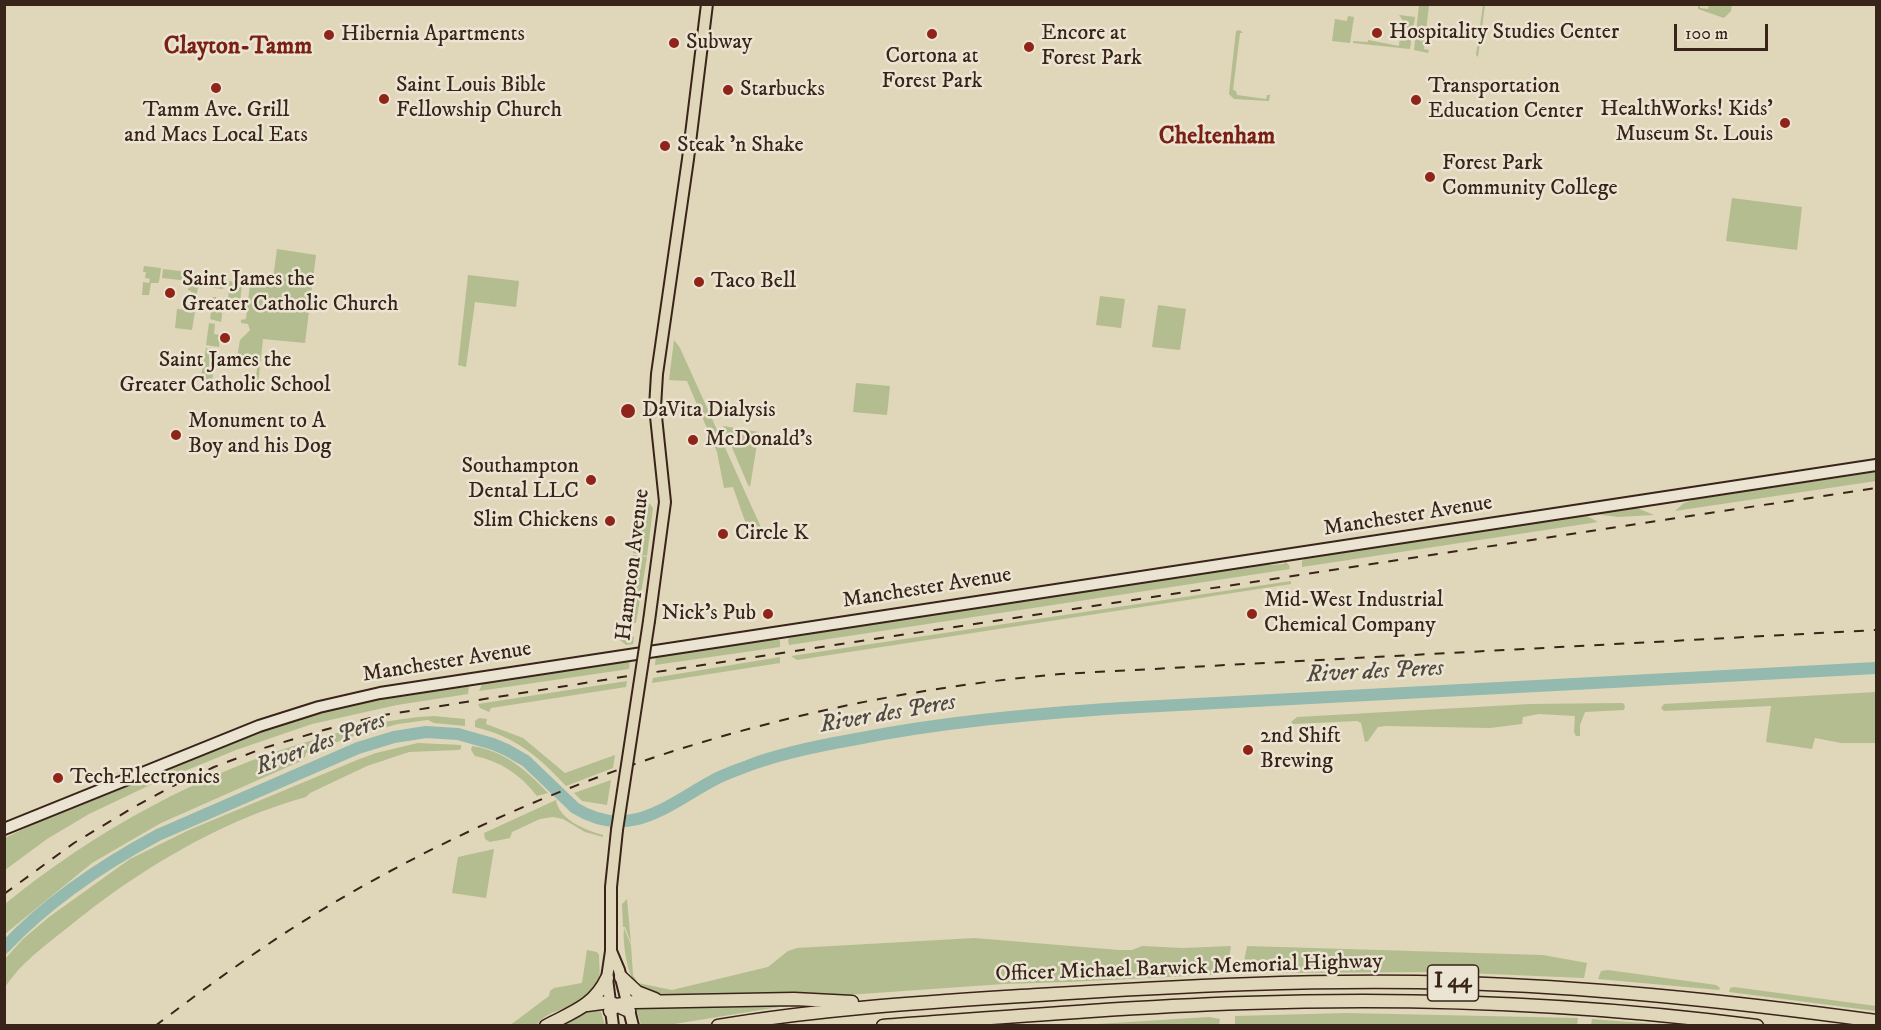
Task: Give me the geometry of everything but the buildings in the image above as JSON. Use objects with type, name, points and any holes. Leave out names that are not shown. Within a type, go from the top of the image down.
[{"type":"highway","points":[[621,977],[643,996],[674,1001]]},
{"type":"highway","points":[[546,1026],[585,1005],[599,992],[607,978]]},
{"type":"highway","name":"Officer Michael Barwick Memorial Highway","points":[[718,1026],[811,1012],[889,1005],[1214,984],[1424,982],[1575,988],[1717,1001],[1876,1021]]},
{"type":"highway","points":[[585,1005],[618,1006],[674,1001],[794,999],[889,1005]]},
{"type":"highway","name":"Officer Michael Barwick Memorial Highway","points":[[884,1026],[1211,1004],[1381,1001],[1510,1005],[1638,1013],[1757,1026]]},
{"type":"main road","name":"Hampton Avenue","points":[[633,1026],[618,1006],[607,978],[611,951],[610,904],[613,863],[665,502],[655,407],[657,374],[688,159],[707,4]]},
{"type":"main road","name":"Manchester Avenue","points":[[4,829],[259,726],[319,706],[380,693],[1876,465]]},
{"type":"main road","name":"Hampton Avenue","points":[[611,951],[621,977],[614,1026]]},
{"type":"green space","points":[[1419,5],[1429,5],[1424,49],[1429,50],[1428,53],[1414,50]]},
{"type":"green space","points":[[1483,5],[1485,5],[1478,57],[1476,55]]},
{"type":"green space","points":[[1698,5],[1700,8],[1708,9],[1709,5],[1732,5],[1731,11],[1724,18],[1698,9]]},
{"type":"green space","points":[[1399,15],[1415,17],[1410,49],[1353,43],[1353,41],[1368,42],[1368,40],[1399,46],[1402,19]]},
{"type":"green space","points":[[1348,16],[1354,17],[1350,43],[1332,41],[1335,19],[1347,21]]},
{"type":"green space","points":[[1240,30],[1243,33],[1240,33],[1233,90],[1237,95],[1266,99],[1267,95],[1270,95],[1269,101],[1234,99],[1229,94],[1236,31]]},
{"type":"green space","points":[[1732,198],[1802,207],[1797,250],[1726,241]]},
{"type":"green space","points":[[277,249],[316,255],[305,343],[263,339],[258,385],[255,384],[258,361],[237,358],[240,340],[250,330],[248,324],[241,323],[241,320],[246,319],[250,284],[272,286]]},
{"type":"green space","points":[[144,266],[161,268],[159,282],[151,283],[149,295],[142,295],[143,282],[149,283],[150,279],[145,278]]},
{"type":"green space","points":[[163,269],[197,273],[198,282],[162,278]]},
{"type":"green space","points":[[468,275],[519,281],[516,307],[475,302],[466,367],[458,365]]},
{"type":"green space","points":[[215,279],[242,283],[240,303],[228,302],[229,286],[224,286],[223,289],[214,288]]},
{"type":"green space","points":[[189,285],[198,287],[195,308],[186,306],[187,302],[190,302]]},
{"type":"green space","points":[[1100,296],[1125,299],[1121,328],[1096,325]]},
{"type":"green space","points":[[213,297],[216,297],[216,301],[224,302],[221,322],[210,319]]},
{"type":"green space","points":[[1158,305],[1186,309],[1180,350],[1152,347]]},
{"type":"green space","points":[[177,309],[195,311],[192,330],[175,328]]},
{"type":"green space","points":[[209,323],[215,324],[214,334],[220,335],[219,347],[206,345]]},
{"type":"green space","points":[[674,340],[680,348],[764,534],[762,537],[751,538],[733,487],[724,488],[717,452],[687,381],[669,380]]},
{"type":"green space","points":[[206,348],[218,352],[216,364],[210,363],[209,373],[213,374],[212,381],[203,380],[201,376]]},
{"type":"green space","points":[[856,383],[890,386],[887,415],[853,412]]},
{"type":"green space","points":[[723,426],[759,432],[750,487],[748,485]]},
{"type":"green space","points":[[1876,472],[1876,481],[1675,511],[1684,503],[1696,499]]},
{"type":"green space","points":[[642,503],[650,504],[653,508],[647,556],[633,553]]},
{"type":"green space","points":[[1637,508],[1654,515],[1618,517],[1594,514]]},
{"type":"green space","points":[[1585,515],[1598,522],[1302,567],[1302,561],[1307,557]]},
{"type":"green space","points":[[633,555],[647,557],[636,623],[627,622],[626,632],[629,636],[634,637],[633,644],[626,645],[620,640]]},
{"type":"green space","points":[[1285,561],[1290,569],[789,645],[788,640],[791,635],[794,637],[811,634],[811,632],[1269,563],[1270,565],[1284,564]]},
{"type":"green space","points":[[1291,581],[1291,584],[797,660],[791,656]]},
{"type":"green space","points":[[776,637],[780,641],[780,647],[655,665],[656,655]]},
{"type":"green space","points":[[780,657],[780,663],[652,683],[653,678]]},
{"type":"green space","points":[[630,659],[629,669],[479,691],[483,682]]},
{"type":"green space","points":[[627,681],[626,687],[491,708],[489,712],[480,708],[478,704]]},
{"type":"green space","points":[[466,684],[469,686],[468,694],[397,705],[312,724],[236,750],[148,786],[89,814],[47,839],[5,870],[5,838],[54,814],[271,727],[323,711],[407,692],[457,685],[458,688],[465,687]]},
{"type":"green space","points":[[1876,692],[1876,743],[1841,743],[1815,738],[1812,749],[1766,742],[1771,706],[1664,711],[1661,708],[1664,704]]},
{"type":"green space","points":[[1623,703],[1624,710],[1585,712],[1580,725],[1580,736],[1576,736],[1574,732],[1575,716],[1539,714],[1523,717],[1522,724],[1490,728],[1378,727],[1365,742],[1361,723],[1357,721],[1293,724],[1291,722],[1297,717],[1530,704]]},
{"type":"green space","points":[[434,716],[465,719],[465,726],[434,723],[428,720],[398,724],[360,734],[306,753],[301,761],[161,823],[92,863],[5,934],[5,904],[40,877],[113,828],[190,787],[271,753],[343,731],[403,719]]},
{"type":"green space","points":[[479,718],[487,719],[486,724],[523,738],[565,773],[615,755],[613,768],[566,786],[525,749],[503,736],[475,727],[475,721]]},
{"type":"green space","points":[[418,743],[461,745],[461,749],[409,752],[367,766],[306,797],[242,820],[180,850],[94,907],[33,956],[5,987],[5,959],[23,939],[49,917],[130,859],[189,830],[357,760]]},
{"type":"green space","points":[[472,746],[505,757],[548,793],[537,796],[509,770],[493,761],[475,756],[471,750]]},
{"type":"green space","points":[[611,780],[607,805],[582,801],[574,793]]},
{"type":"green space","points":[[556,800],[558,807],[568,819],[603,837],[585,832],[563,819],[553,817],[540,819],[512,832],[510,838],[490,842],[485,839],[484,833]]},
{"type":"green space","points":[[494,849],[486,898],[452,893],[458,857]]},
{"type":"green space","points":[[627,899],[631,943],[623,927],[622,904]]},
{"type":"green space","points":[[624,928],[631,945],[633,975],[638,983],[672,990],[768,967],[788,951],[797,948],[974,938],[1119,950],[1132,950],[1142,946],[1183,948],[1231,946],[1227,974],[1004,984],[846,995],[661,996],[645,991],[634,982],[627,961]]},
{"type":"green space","points":[[1247,946],[1543,955],[1587,963],[1584,978],[1443,972],[1252,973],[1242,971]]},
{"type":"green space","points":[[587,950],[597,952],[599,955],[600,974],[598,984],[589,996],[583,1001],[546,1016],[536,1025],[509,1026],[549,996],[550,991],[554,988],[582,983]]},
{"type":"green space","points":[[1608,970],[1716,985],[1720,988],[1719,990],[1598,979],[1601,971]]},
{"type":"green space","points":[[1730,988],[1876,1006],[1876,1011],[1729,992]]},
{"type":"green space","points":[[635,1005],[792,1005],[662,1026],[641,1025]]},
{"type":"green space","points":[[599,1006],[605,1025],[555,1026],[591,1007]]},
{"type":"green space","points":[[1346,1013],[1578,1018],[1577,1026],[1235,1026],[1235,1016]]},
{"type":"green space","points":[[1209,1017],[1220,1019],[1219,1025],[1082,1025]]},
{"type":"green space","points":[[1592,1019],[1666,1025],[1591,1025]]},
{"type":"waterway","name":"River des Peres","points":[[4,948],[76,885],[158,835],[358,748],[394,737],[426,732],[458,734],[507,750],[526,761],[575,808],[595,817],[613,821],[630,821],[663,809],[726,774],[774,757],[838,742],[952,724],[1122,708],[1876,668]]},
{"type":"railway","points":[[4,894],[74,843],[175,785],[264,748],[378,716],[1876,488]]},
{"type":"railway","points":[[155,1026],[288,931],[335,902],[420,856],[506,814],[595,778],[685,748],[776,722],[869,701],[964,685],[1060,674],[1876,630]]},
{"type":"place","name":"Hospitality Studies Center","points":[[1377,33]]},
{"type":"place","name":"Cortona at Forest Park","points":[[932,34]]},
{"type":"place","name":"Hibernia Apartments","points":[[329,35]]},
{"type":"place","name":"Subway","points":[[674,43]]},
{"type":"place","name":"Encore at Forest Park","points":[[1029,47]]},
{"type":"place","name":"Tamm Ave. Grill and Macs Local Eats","points":[[216,88]]},
{"type":"place","name":"Starbucks","points":[[728,90]]},
{"type":"place","name":"Saint Louis Bible Fellowship Church","points":[[384,99]]},
{"type":"place","name":"Transportation Education Center","points":[[1416,100]]},
{"type":"place","name":"HealthWorks! Kids' Museum St. Louis","points":[[1785,123]]},
{"type":"place","name":"Steak 'n Shake","points":[[665,146]]},
{"type":"place","name":"Forest Park Community College","points":[[1430,177]]},
{"type":"place","name":"Taco Bell","points":[[699,282]]},
{"type":"place","name":"Saint James the Greater Catholic Church","points":[[170,293]]},
{"type":"place","name":"Saint James the Greater Catholic School","points":[[225,338]]},
{"type":"place","name":"DaVita Dialysis","points":[[628,411]]},
{"type":"place","name":"Monument to A Boy and his Dog","points":[[176,435]]},
{"type":"place","name":"McDonald's","points":[[693,440]]},
{"type":"place","name":"Southampton Dental LLC","points":[[591,480]]},
{"type":"place","name":"Slim Chickens","points":[[610,521]]},
{"type":"place","name":"Circle K","points":[[723,534]]},
{"type":"place","name":"Nick's Pub","points":[[768,614]]},
{"type":"place","name":"Mid-West Industrial Chemical Company","points":[[1252,614]]},
{"type":"place","name":"2nd Shift Brewing","points":[[1248,750]]},
{"type":"place","name":"Tech Electronics","points":[[58,778]]},
{"type":"district","name":"Clayton-Tamm","points":[[238,48]]},
{"type":"district","name":"Cheltenham","points":[[1217,138]]}]
